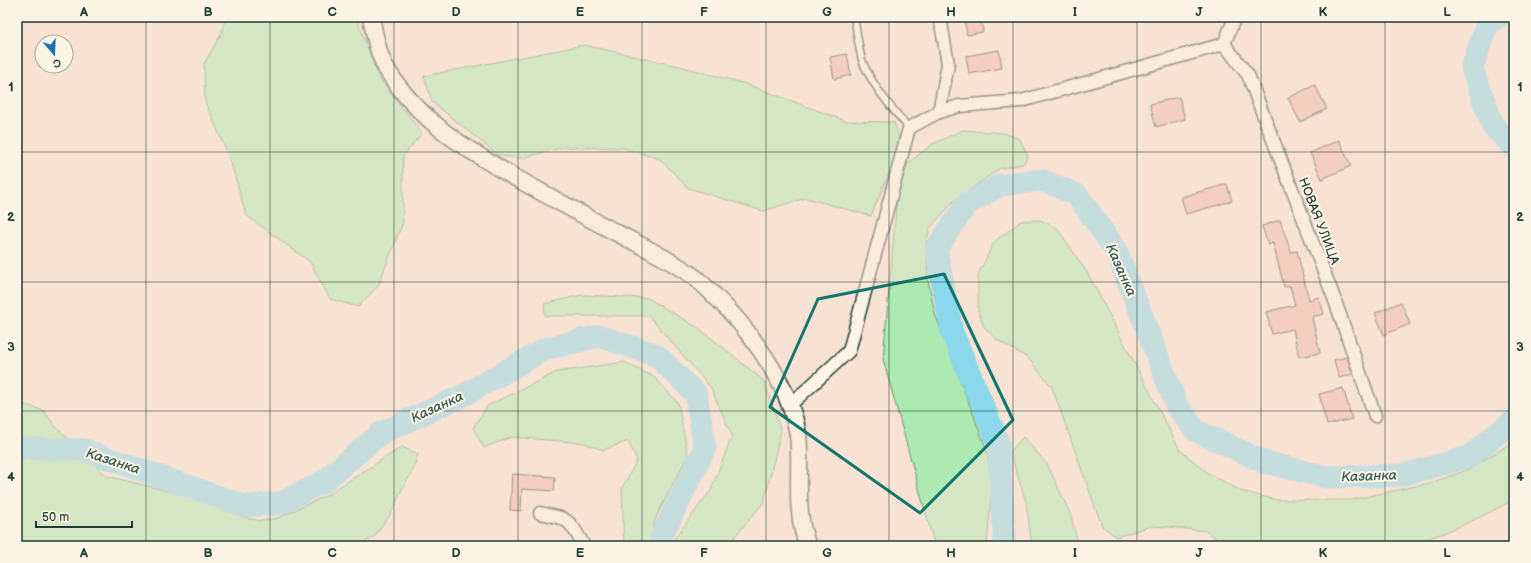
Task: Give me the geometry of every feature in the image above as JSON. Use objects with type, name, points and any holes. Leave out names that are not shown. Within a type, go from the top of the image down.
[{"type":"street","points":[[371,17],[377,46],[388,72],[415,106],[440,130],[472,152],[559,203],[646,248],[694,276],[740,322],[775,374],[791,404],[799,445],[799,509],[804,537],[808,546]]},
{"type":"street","points":[[939,112],[948,64],[940,17]]},
{"type":"street","points":[[791,404],[849,351],[909,128],[939,112],[959,106],[1021,100],[1224,44],[1235,17]]},
{"type":"street","name":"НОВАЯ УЛИЦА","points":[[1224,44],[1248,75],[1334,298],[1375,416]]},
{"type":"street","points":[[540,513],[566,519],[573,526],[584,546]]},
{"type":"lane","points":[[854,17],[862,58],[870,77],[882,96],[909,128]]},
{"type":"highlighted area","points":[[944,274],[1013,420],[920,513],[770,407],[818,299]]},
{"type":"green space","points":[[226,17],[356,17],[379,78],[422,133],[403,156],[403,222],[378,286],[358,307],[330,299],[310,262],[246,215],[230,159],[205,101],[204,64],[221,34]]},
{"type":"green space","points":[[584,45],[679,66],[746,84],[846,121],[894,122],[901,144],[871,216],[806,198],[763,211],[688,188],[660,159],[623,148],[563,147],[523,158],[499,156],[432,102],[424,76]]},
{"type":"green space","points":[[963,130],[1004,133],[1020,139],[1028,156],[1023,164],[999,169],[954,201],[930,228],[926,244],[928,280],[935,314],[986,448],[992,483],[987,546],[901,546],[934,543],[883,359],[897,197],[908,163],[933,144]]},
{"type":"green space","points":[[1040,220],[1057,228],[1088,274],[1180,450],[1208,473],[1241,491],[1277,500],[1350,500],[1430,483],[1468,470],[1514,441],[1514,499],[1460,526],[1430,538],[1402,546],[1227,546],[1205,531],[1151,526],[1116,537],[1102,526],[1052,387],[1028,358],[997,340],[984,327],[978,311],[978,275],[994,242],[1021,221]]},
{"type":"green space","points":[[581,295],[648,298],[700,329],[764,381],[781,431],[764,502],[727,546],[677,546],[675,538],[711,490],[732,436],[711,388],[649,316],[545,316],[544,304]]},
{"type":"green space","points":[[624,362],[654,377],[678,403],[688,455],[655,519],[651,537],[653,546],[624,546],[622,488],[637,460],[628,441],[603,450],[584,443],[511,437],[484,448],[473,428],[487,406],[557,372]]},
{"type":"green space","points":[[17,404],[27,405],[44,411],[55,426],[107,476],[193,497],[243,517],[261,521],[278,518],[325,496],[402,447],[418,454],[413,470],[401,491],[393,510],[374,537],[358,546],[23,546],[17,544]]},
{"type":"green space","points":[[1023,437],[1047,464],[1070,513],[1079,546],[1032,546],[1026,502],[1010,452]]},
{"type":"building","points":[[964,17],[981,17],[983,32],[967,35]]},
{"type":"building","points":[[999,50],[1002,68],[969,74],[966,56]]},
{"type":"building","points":[[847,54],[851,75],[834,79],[830,57]]},
{"type":"building","points":[[1315,85],[1327,109],[1300,122],[1288,98]]},
{"type":"building","points":[[1179,97],[1185,119],[1156,127],[1150,104]]},
{"type":"building","points":[[1339,140],[1351,166],[1322,179],[1310,153]]},
{"type":"building","points":[[1227,184],[1232,201],[1186,214],[1181,197]]},
{"type":"building","points":[[1280,220],[1291,252],[1297,251],[1309,300],[1319,297],[1324,314],[1312,317],[1320,353],[1299,357],[1293,329],[1272,334],[1266,312],[1295,305],[1290,286],[1284,287],[1273,243],[1268,245],[1262,226]]},
{"type":"building","points":[[1401,302],[1410,324],[1384,335],[1375,313]]},
{"type":"building","points":[[1347,357],[1353,374],[1339,378],[1334,360]]},
{"type":"building","points":[[1343,388],[1352,419],[1327,425],[1319,394]]},
{"type":"building","points":[[512,474],[555,477],[554,491],[522,489],[521,511],[510,510]]},
{"type":"waterway","name":"Казанка","points":[[1498,17],[1486,27],[1472,68],[1493,126],[1514,147]]},
{"type":"waterway","name":"Казанка","points":[[1005,546],[998,442],[952,332],[936,249],[966,205],[1000,185],[1042,180],[1077,195],[1116,250],[1177,406],[1195,430],[1264,462],[1326,477],[1402,475],[1469,457],[1514,420]]},
{"type":"waterway","name":"Казанка","points":[[17,448],[84,450],[245,506],[281,503],[323,482],[381,433],[462,396],[545,349],[599,336],[656,355],[696,394],[705,448],[661,537],[663,546]]}]
